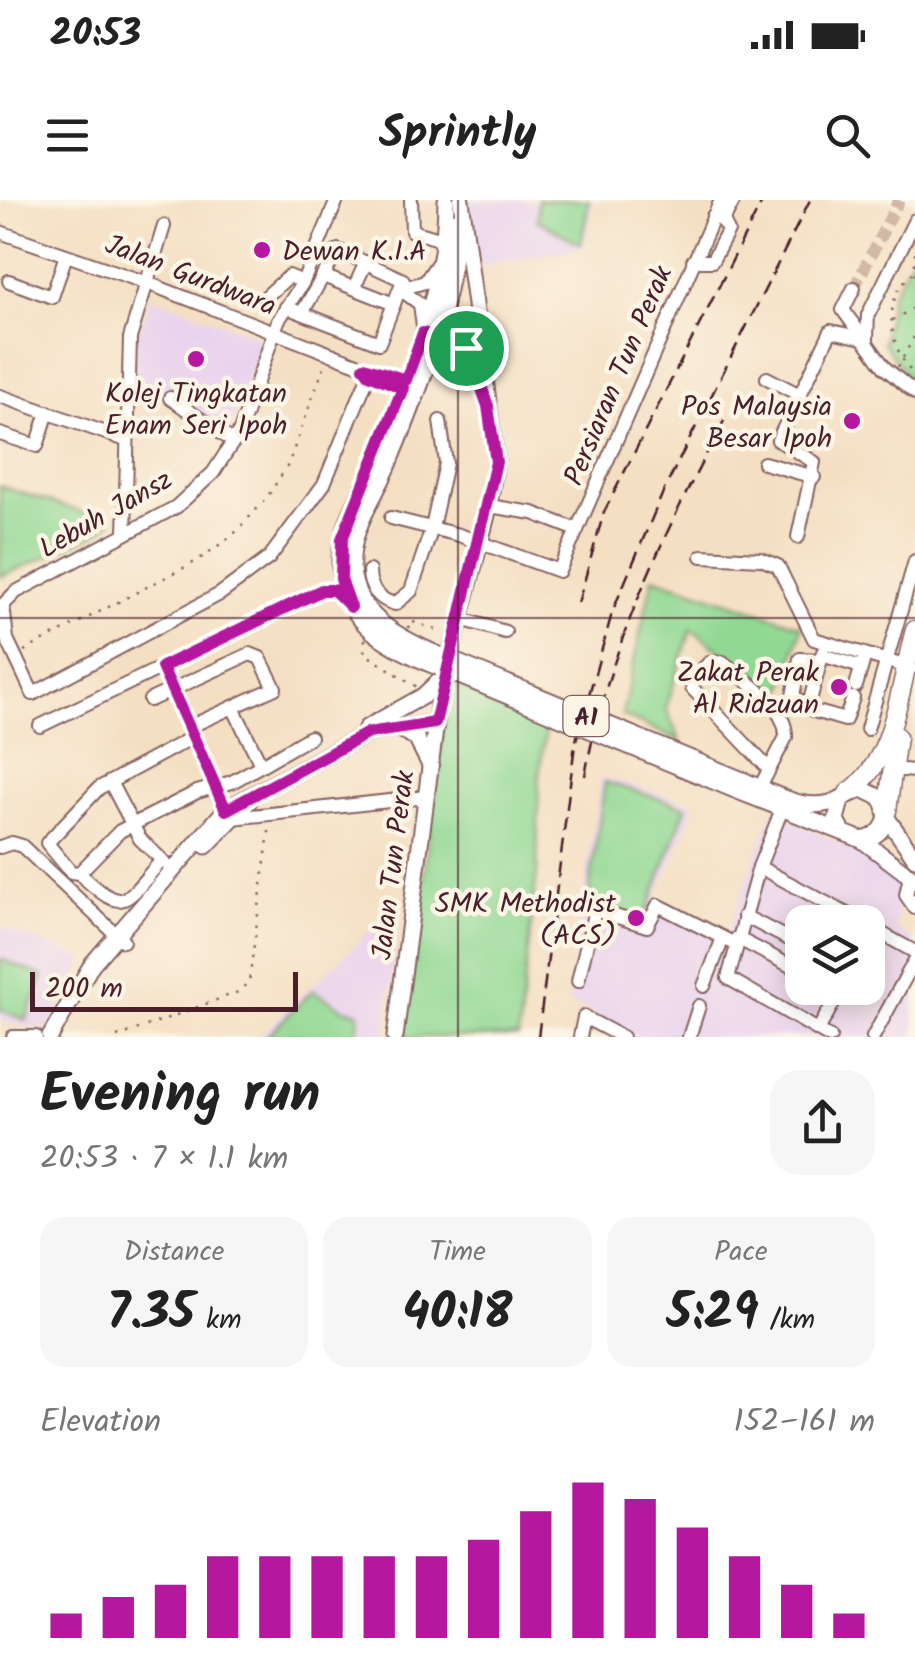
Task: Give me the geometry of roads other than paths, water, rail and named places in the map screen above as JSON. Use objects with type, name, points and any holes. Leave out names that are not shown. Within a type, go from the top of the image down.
[{"type":"highway","points":[[887,814],[890,769],[915,630]]},
{"type":"highway","points":[[845,796],[865,780],[880,755],[911,666]]},
{"type":"main road","name":"A1","points":[[431,330],[446,200]]},
{"type":"main road","name":"A1","points":[[460,200],[456,242],[431,330],[342,539],[341,579],[351,607],[376,636],[757,792],[824,806],[862,789],[876,793],[887,814]]},
{"type":"main road","name":"Jalan Tun Perak","points":[[395,1037],[443,677],[480,544],[496,462],[460,200]]},
{"type":"main road","name":"Jalan Tun Perak","points":[[431,330],[470,354],[488,406]]},
{"type":"main road","points":[[431,330],[467,334],[482,350]]},
{"type":"main road","name":"A1","points":[[409,386],[390,463],[358,528],[352,568],[358,594],[373,616],[430,657]]},
{"type":"main road","points":[[352,741],[375,720],[427,693],[443,677]]},
{"type":"main road","points":[[119,938],[132,905],[170,862],[276,780],[352,741],[392,726],[435,723]]},
{"type":"main road","points":[[392,726],[416,738],[430,767]]},
{"type":"main road","name":"A1","points":[[757,792],[782,809],[862,840]]},
{"type":"main road","points":[[843,832],[836,812],[845,796]]},
{"type":"main road","points":[[50,1037],[119,938],[229,814]]},
{"type":"main road","points":[[887,814],[881,831],[862,840],[913,878]]},
{"type":"main road","points":[[887,814],[915,858]]},
{"type":"main road","points":[[62,1037],[78,998]]},
{"type":"street","name":"Lebuh Jansz","points":[[1,617],[3,605],[11,595],[188,497],[234,442],[273,332],[303,282],[337,200]]},
{"type":"street","points":[[411,200],[412,231],[443,240]]},
{"type":"street","name":"Persiaran Tun Perak","points":[[480,544],[559,570],[653,364],[693,262],[718,218],[721,200]]},
{"type":"street","points":[[718,218],[734,200]]},
{"type":"street","points":[[867,340],[868,315],[915,220]]},
{"type":"street","points":[[125,534],[130,338],[164,226]]},
{"type":"street","name":"Jalan Gurdwara","points":[[0,232],[147,282],[409,386]]},
{"type":"street","points":[[286,308],[380,343],[402,278],[338,250],[302,313]]},
{"type":"street","points":[[9,280],[52,296],[66,254]]},
{"type":"street","points":[[400,289],[425,282],[440,259]]},
{"type":"street","points":[[354,288],[366,262]]},
{"type":"street","points":[[261,302],[289,276],[303,282]]},
{"type":"street","points":[[323,276],[394,304]]},
{"type":"street","points":[[798,537],[814,477],[812,458],[778,440],[854,288]]},
{"type":"street","points":[[400,289],[420,304],[431,330]]},
{"type":"street","points":[[843,310],[894,378],[915,393]]},
{"type":"street","points":[[831,332],[867,340]]},
{"type":"street","points":[[1,617],[33,694],[220,594],[269,558],[324,484],[366,370]]},
{"type":"street","points":[[767,378],[798,394]]},
{"type":"street","points":[[1,398],[126,440]]},
{"type":"street","points":[[170,398],[234,442]]},
{"type":"street","points":[[0,434],[36,446],[48,412]]},
{"type":"street","points":[[369,571],[380,597],[395,604],[405,599],[432,528],[446,463],[440,421]]},
{"type":"street","points":[[764,462],[814,477]]},
{"type":"street","points":[[489,506],[533,513],[577,530]]},
{"type":"street","points":[[391,518],[480,544]]},
{"type":"street","points":[[702,556],[761,559],[778,566],[820,649],[808,708]]},
{"type":"street","points":[[867,729],[915,560]]},
{"type":"street","points":[[40,726],[322,590],[334,590],[351,607]]},
{"type":"street","points":[[458,618],[505,632]]},
{"type":"street","points":[[863,661],[850,716],[844,720],[808,708],[793,696],[800,658],[820,649],[863,661],[885,660],[911,666]]},
{"type":"street","points":[[132,905],[108,900],[79,873],[71,872],[48,851],[49,836],[110,782],[233,707],[274,688],[260,658],[250,654],[150,700]]},
{"type":"street","points":[[757,792],[767,766],[786,737],[786,726],[773,706],[724,662],[709,663],[693,679],[694,692],[767,766]]},
{"type":"street","points":[[162,667],[229,814],[271,816],[426,797]]},
{"type":"street","points":[[233,707],[261,765]]},
{"type":"street","points":[[79,873],[113,836],[133,824],[261,765],[310,736]]},
{"type":"street","points":[[890,769],[915,771]]},
{"type":"street","points":[[110,782],[140,840],[170,862]]},
{"type":"street","points":[[704,986],[744,916],[782,809]]},
{"type":"street","points":[[0,846],[22,846],[119,938]]},
{"type":"street","points":[[759,867],[826,905]]},
{"type":"street","points":[[913,878],[906,895],[915,908]]},
{"type":"street","points":[[578,981],[594,910],[647,926],[658,904],[785,964]]},
{"type":"street","points":[[744,916],[785,937]]},
{"type":"street","points":[[885,937],[915,952]]},
{"type":"street","points":[[732,940],[727,973],[730,983],[824,1034],[832,1005]]},
{"type":"street","points":[[873,1037],[915,960]]},
{"type":"street","points":[[690,1037],[699,1006]]},
{"type":"street","points":[[580,1037],[584,1017],[622,1037]]},
{"type":"street","points":[[13,1037],[36,1037]]},
{"type":"tunnel","points":[[854,288],[899,200]]},
{"type":"railway","points":[[578,603],[604,512],[763,200]]},
{"type":"railway","points":[[538,1037],[575,744],[613,610],[664,490],[810,200]]},
{"type":"railway","points":[[585,776],[623,637],[660,548],[725,419]]},
{"type":"place","name":"Dewan K.I.A","points":[[262,250]]},
{"type":"place","name":"Kolej Tingkatan Enam Seri Ipoh","points":[[196,359]]},
{"type":"place","name":"Pos Malaysia Besar Ipoh","points":[[852,421]]},
{"type":"place","name":"Zakat Perak Al Ridzuan","points":[[839,687]]},
{"type":"place","name":"SMK Methodist (ACS)","points":[[636,918]]}]
